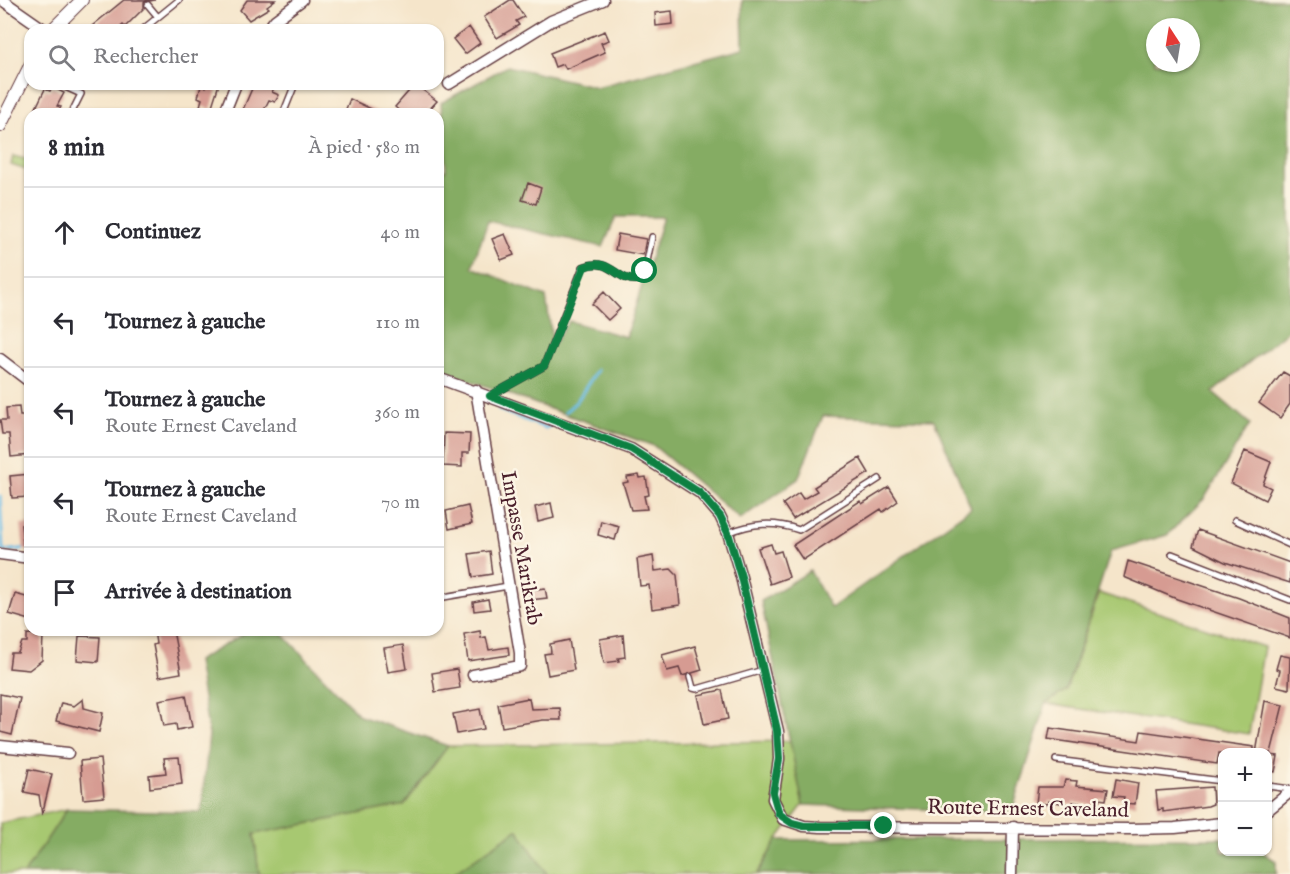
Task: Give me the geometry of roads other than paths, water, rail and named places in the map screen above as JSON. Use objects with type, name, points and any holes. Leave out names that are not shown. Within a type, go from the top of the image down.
[{"type":"street","points":[[2,0],[36,24]]},
{"type":"street","points":[[58,24],[82,0]]},
{"type":"street","points":[[272,24],[302,0]]},
{"type":"street","points":[[449,84],[551,21],[603,0]]},
{"type":"street","points":[[0,126],[24,79]]},
{"type":"street","points":[[226,108],[234,90]]},
{"type":"street","points":[[0,359],[24,377]]},
{"type":"street","name":"Route Ernest Caveland","points":[[444,382],[476,390],[631,449],[700,493],[720,516],[728,533],[763,670],[779,746],[773,799],[783,819],[804,826],[820,827],[1175,828],[1218,823]]},
{"type":"street","name":"Impasse Marikrab","points":[[473,675],[520,666],[519,638],[508,586],[476,390]]},
{"type":"street","points":[[0,554],[24,557]]},
{"type":"street","points":[[0,746],[68,753]]},
{"type":"street","points":[[1272,807],[1290,791]]},
{"type":"street","points":[[1012,874],[1013,827]]},
{"type":"lane","points":[[149,24],[179,0]]},
{"type":"lane","points":[[148,5],[158,17]]},
{"type":"lane","points":[[72,90],[81,94],[74,108]]},
{"type":"lane","points":[[285,108],[293,90]]},
{"type":"lane","points":[[490,396],[544,366],[584,267],[594,263],[609,266],[630,280],[638,280],[645,271],[652,237]]},
{"type":"lane","points":[[728,533],[758,524],[783,524],[799,530],[879,479]]},
{"type":"lane","points":[[1235,520],[1290,545]]},
{"type":"lane","points":[[1172,554],[1290,600]]},
{"type":"lane","points":[[444,597],[508,586]]},
{"type":"lane","points":[[690,677],[693,687],[697,689],[763,670]]},
{"type":"lane","points":[[1056,760],[1218,780]]},
{"type":"lane","points":[[1272,787],[1290,791]]},
{"type":"waterway","points":[[565,412],[577,401],[597,370]]},
{"type":"waterway","points":[[499,410],[546,428],[553,424]]},
{"type":"waterway","points":[[0,496],[3,551],[24,549]]}]
